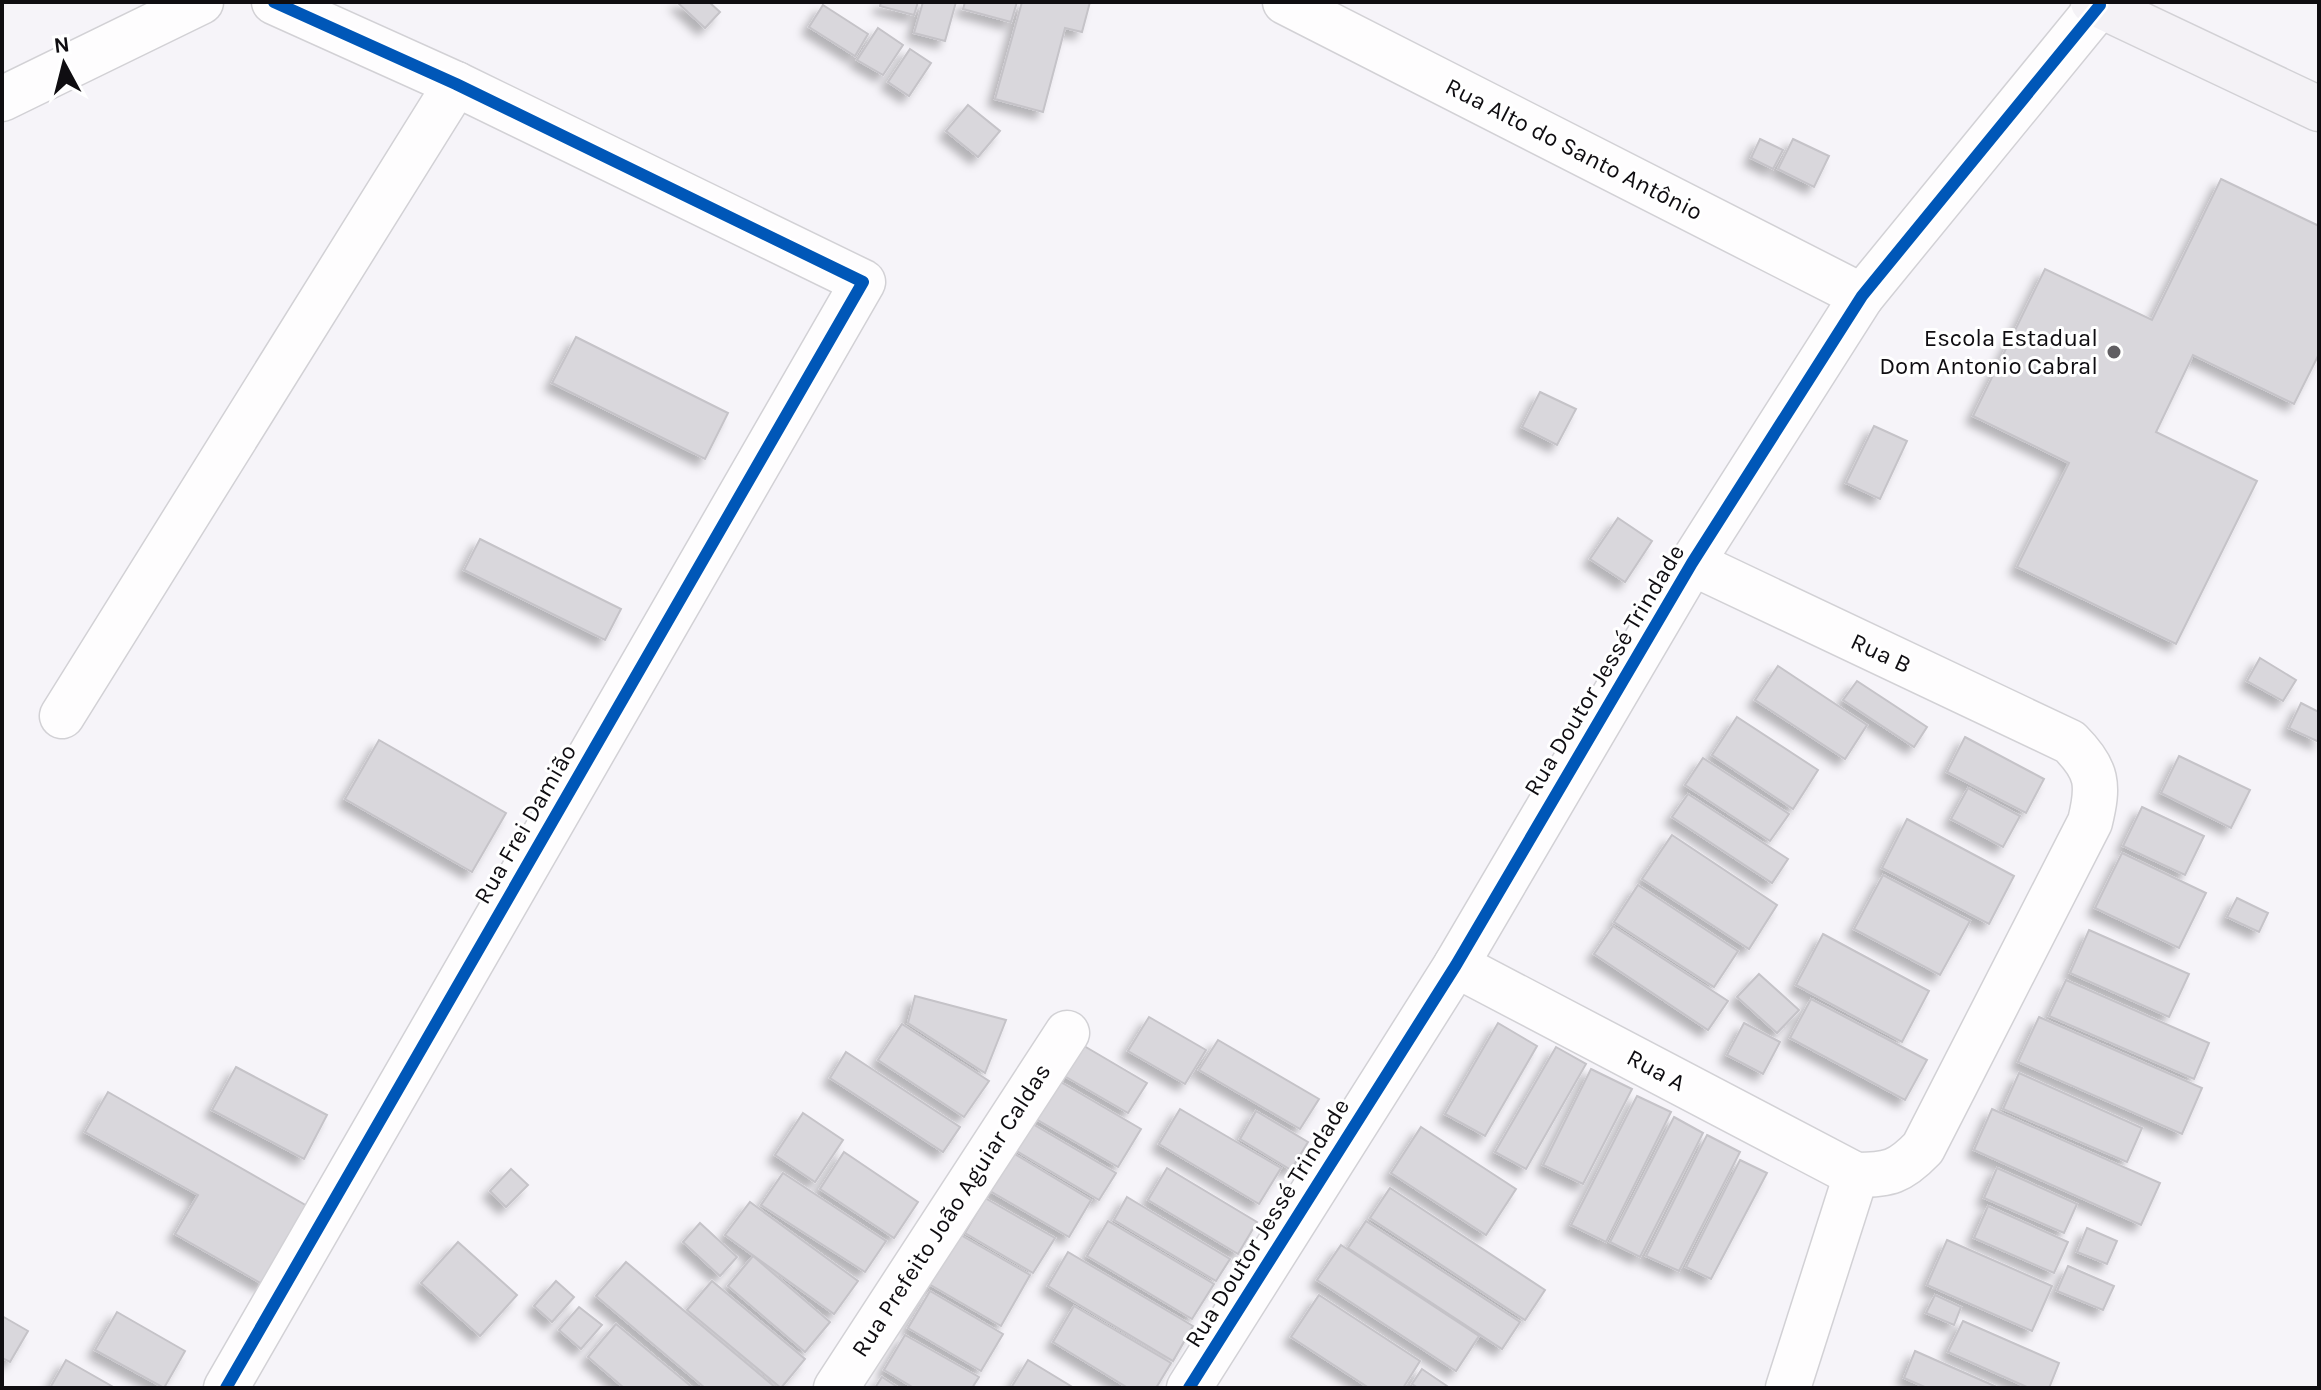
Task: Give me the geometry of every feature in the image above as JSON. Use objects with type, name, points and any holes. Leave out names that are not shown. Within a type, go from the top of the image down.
[{"type":"main road","points":[[2096,4],[2319,109]]},
{"type":"street","points":[[2,99],[201,2]]},
{"type":"street","points":[[62,716],[456,84],[274,2]]},
{"type":"street","name":"Rua Alto do Santo Antônio","points":[[1285,2],[1862,296]]},
{"type":"street","name":"Rua Doutor Jessé Trindade","points":[[1189,1388],[1456,965],[1692,563],[1862,296],[2096,4]]},
{"type":"street","name":"Rua Frei Damião","points":[[226,1388],[863,282],[456,84]]},
{"type":"street","name":"Rua B","points":[[1692,563],[2070,742],[2091,763],[2096,794],[2090,822],[1923,1148],[1905,1167],[1882,1175],[1856,1175]]},
{"type":"street","name":"Rua A","points":[[1456,965],[1856,1175]]},
{"type":"street","name":"Rua Prefeito João Aguiar Caldas","points":[[836,1388],[1067,1033]]},
{"type":"street","points":[[1788,1388],[1856,1175]]},
{"type":"building","points":[[677,2],[709,2],[720,12],[705,28]]},
{"type":"building","points":[[881,2],[918,2],[914,15],[880,6]]},
{"type":"building","points":[[923,2],[956,2],[945,41],[914,33]]},
{"type":"building","points":[[965,2],[1017,2],[1011,22],[963,9]]},
{"type":"building","points":[[1022,2],[1090,2],[1082,32],[1065,28],[1043,112],[995,99]]},
{"type":"building","points":[[823,5],[868,34],[855,56],[809,27]]},
{"type":"building","points":[[878,28],[903,45],[883,75],[857,60]]},
{"type":"building","points":[[910,49],[931,63],[909,96],[888,82]]},
{"type":"building","points":[[968,105],[1000,131],[978,157],[946,131]]},
{"type":"building","points":[[1760,139],[1783,150],[1773,169],[1751,158]]},
{"type":"building","points":[[1793,139],[1829,156],[1814,187],[1778,169]]},
{"type":"building","points":[[2221,179],[2319,226],[2319,354],[2294,404],[2193,355],[2156,432],[2257,481],[2176,644],[2017,567],[2069,463],[1973,416],[2045,269],[2152,320]]},
{"type":"building","points":[[576,337],[728,413],[705,459],[552,383]]},
{"type":"building","points":[[1540,392],[1576,409],[1557,445],[1522,427]]},
{"type":"building","points":[[1874,426],[1907,441],[1880,499],[1846,483]]},
{"type":"building","points":[[1618,518],[1652,541],[1625,582],[1590,559]]},
{"type":"building","points":[[480,539],[621,609],[605,640],[464,570]]},
{"type":"building","points":[[2260,658],[2296,680],[2283,701],[2247,681]]},
{"type":"building","points":[[1778,666],[1867,725],[1845,759],[1755,700]]},
{"type":"building","points":[[1857,681],[1927,727],[1914,747],[1843,700]]},
{"type":"building","points":[[2301,703],[2319,712],[2319,742],[2289,728]]},
{"type":"building","points":[[1737,717],[1818,770],[1793,809],[1712,755]]},
{"type":"building","points":[[1965,737],[2044,779],[2026,813],[1947,772]]},
{"type":"building","points":[[379,740],[506,813],[472,872],[345,799]]},
{"type":"building","points":[[2179,756],[2250,790],[2231,828],[2161,793]]},
{"type":"building","points":[[1703,758],[1789,814],[1770,841],[1685,785]]},
{"type":"building","points":[[1968,788],[2020,816],[2003,847],[1951,819]]},
{"type":"building","points":[[1688,794],[1788,859],[1772,883],[1672,817]]},
{"type":"building","points":[[2142,807],[2204,836],[2185,875],[2123,846]]},
{"type":"building","points":[[1907,819],[2014,876],[1989,924],[1882,868]]},
{"type":"building","points":[[1672,835],[1777,905],[1749,949],[1642,879]]},
{"type":"building","points":[[2122,853],[2206,893],[2179,948],[2095,908]]},
{"type":"building","points":[[1883,875],[1970,921],[1940,975],[1854,929]]},
{"type":"building","points":[[1638,885],[1738,951],[1714,987],[1614,922]]},
{"type":"building","points":[[2237,898],[2268,913],[2259,932],[2227,917]]},
{"type":"building","points":[[1613,926],[1728,1001],[1708,1030],[1594,954]]},
{"type":"building","points":[[2089,930],[2189,974],[2169,1017],[2070,973]]},
{"type":"building","points":[[1823,934],[1929,991],[1902,1042],[1796,985]]},
{"type":"building","points":[[1759,974],[1799,1010],[1777,1033],[1737,997]]},
{"type":"building","points":[[2066,980],[2209,1043],[2194,1079],[2049,1016]]},
{"type":"building","points":[[915,996],[1006,1020],[985,1073],[908,1023]]},
{"type":"building","points":[[1811,999],[1927,1060],[1905,1100],[1790,1038]]},
{"type":"building","points":[[1149,1017],[1206,1050],[1185,1084],[1128,1051]]},
{"type":"building","points":[[2039,1017],[2202,1088],[2182,1134],[2018,1062]]},
{"type":"building","points":[[1498,1023],[1537,1046],[1485,1136],[1445,1114]]},
{"type":"building","points":[[1744,1023],[1780,1042],[1763,1074],[1727,1055]]},
{"type":"building","points":[[902,1024],[989,1081],[964,1117],[878,1060]]},
{"type":"building","points":[[1218,1040],[1319,1099],[1300,1129],[1199,1070]]},
{"type":"building","points":[[1079,1043],[1147,1083],[1128,1113],[1061,1074]]},
{"type":"building","points":[[1556,1047],[1586,1064],[1526,1169],[1495,1152]]},
{"type":"building","points":[[846,1052],[960,1127],[943,1152],[830,1078]]},
{"type":"building","points":[[236,1067],[327,1115],[304,1159],[212,1110]]},
{"type":"building","points":[[1591,1069],[1632,1089],[1583,1184],[1543,1165]]},
{"type":"building","points":[[2019,1073],[2142,1128],[2127,1162],[2003,1109]]},
{"type":"building","points":[[1059,1081],[1141,1129],[1118,1167],[1036,1119]]},
{"type":"building","points":[[108,1092],[309,1207],[264,1285],[175,1234],[198,1195],[85,1132]]},
{"type":"building","points":[[1637,1096],[1671,1112],[1606,1242],[1571,1225]]},
{"type":"building","points":[[1180,1109],[1281,1168],[1259,1204],[1159,1144]]},
{"type":"building","points":[[1992,1109],[2160,1183],[2141,1225],[1974,1150]]},
{"type":"building","points":[[1256,1111],[1308,1142],[1291,1170],[1240,1139]]},
{"type":"building","points":[[803,1113],[843,1140],[815,1182],[775,1155]]},
{"type":"building","points":[[1674,1117],[1703,1133],[1640,1257],[1610,1242]]},
{"type":"building","points":[[1031,1123],[1116,1173],[1099,1200],[1015,1150]]},
{"type":"building","points":[[1421,1127],[1516,1189],[1486,1235],[1391,1173]]},
{"type":"building","points":[[1707,1135],[1740,1152],[1679,1271],[1646,1256]]},
{"type":"building","points":[[844,1152],[918,1202],[894,1238],[820,1189]]},
{"type":"building","points":[[1013,1153],[1091,1200],[1069,1237],[990,1191]]},
{"type":"building","points":[[1740,1160],[1767,1173],[1711,1279],[1686,1267]]},
{"type":"building","points":[[1167,1168],[1257,1222],[1238,1254],[1148,1200]]},
{"type":"building","points":[[1997,1168],[2077,1204],[2064,1233],[1984,1198]]},
{"type":"building","points":[[511,1169],[528,1185],[506,1207],[490,1191]]},
{"type":"building","points":[[783,1173],[886,1241],[865,1272],[761,1205]]},
{"type":"building","points":[[1390,1188],[1545,1290],[1525,1320],[1370,1218]]},
{"type":"building","points":[[1127,1197],[1230,1259],[1216,1281],[1114,1220]]},
{"type":"building","points":[[985,1198],[1055,1238],[1033,1273],[965,1233]]},
{"type":"building","points":[[750,1202],[858,1281],[834,1314],[725,1235]]},
{"type":"building","points":[[1988,1206],[2068,1242],[2054,1273],[1974,1238]]},
{"type":"building","points":[[1108,1221],[1214,1284],[1192,1319],[1087,1256]]},
{"type":"building","points":[[1366,1221],[1520,1322],[1502,1349],[1348,1248]]},
{"type":"building","points":[[700,1223],[737,1257],[720,1276],[683,1242]]},
{"type":"building","points":[[2087,1228],[2117,1241],[2107,1264],[2077,1252]]},
{"type":"building","points":[[959,1234],[1030,1275],[1001,1326],[929,1284]]},
{"type":"building","points":[[1947,1240],[2052,1286],[2032,1331],[1927,1285]]},
{"type":"building","points":[[458,1242],[517,1295],[480,1336],[421,1283]]},
{"type":"building","points":[[1341,1245],[1479,1336],[1456,1371],[1317,1280]]},
{"type":"building","points":[[1068,1252],[1193,1326],[1173,1361],[1048,1286]]},
{"type":"building","points":[[753,1256],[830,1322],[805,1352],[728,1286]]},
{"type":"building","points":[[626,1262],[776,1388],[705,1388],[596,1296]]},
{"type":"building","points":[[2068,1266],[2114,1286],[2103,1310],[2057,1291]]},
{"type":"building","points":[[556,1281],[574,1297],[552,1322],[534,1306]]},
{"type":"building","points":[[712,1281],[805,1359],[781,1388],[687,1310]]},
{"type":"building","points":[[930,1291],[1003,1334],[981,1371],[908,1328]]},
{"type":"building","points":[[1319,1295],[1420,1361],[1403,1388],[1369,1388],[1291,1337]]},
{"type":"building","points":[[1935,1295],[1961,1307],[1954,1325],[1926,1313]]},
{"type":"building","points":[[1074,1306],[1171,1363],[1156,1388],[1128,1388],[1053,1342]]},
{"type":"building","points":[[579,1307],[602,1325],[581,1349],[559,1330]]},
{"type":"building","points":[[117,1312],[185,1351],[164,1388],[95,1350]]},
{"type":"building","points":[[2,1316],[28,1331],[10,1362],[2,1358]]},
{"type":"building","points":[[1963,1321],[2059,1363],[2049,1388],[2029,1388],[1948,1352]]},
{"type":"building","points":[[616,1324],[693,1388],[624,1388],[588,1357]]},
{"type":"building","points":[[905,1335],[979,1377],[972,1388],[914,1388],[884,1370]]},
{"type":"building","points":[[1915,1351],[1999,1388],[1927,1388],[1904,1378]]},
{"type":"building","points":[[66,1360],[115,1388],[50,1388]]},
{"type":"building","points":[[1028,1360],[1074,1388],[1011,1388]]},
{"type":"building","points":[[1422,1369],[1446,1388],[1418,1388],[1412,1384]]},
{"type":"building","points":[[882,1377],[899,1388],[875,1388]]},
{"type":"cycle path","points":[[226,1388],[863,282],[456,84],[274,2]]},
{"type":"cycle path","points":[[1189,1388],[1456,965],[1692,563],[1862,296],[2100,5]]},
{"type":"place","name":"Escola Estadual Dom Antonio Cabral","points":[[2114,352]]}]
